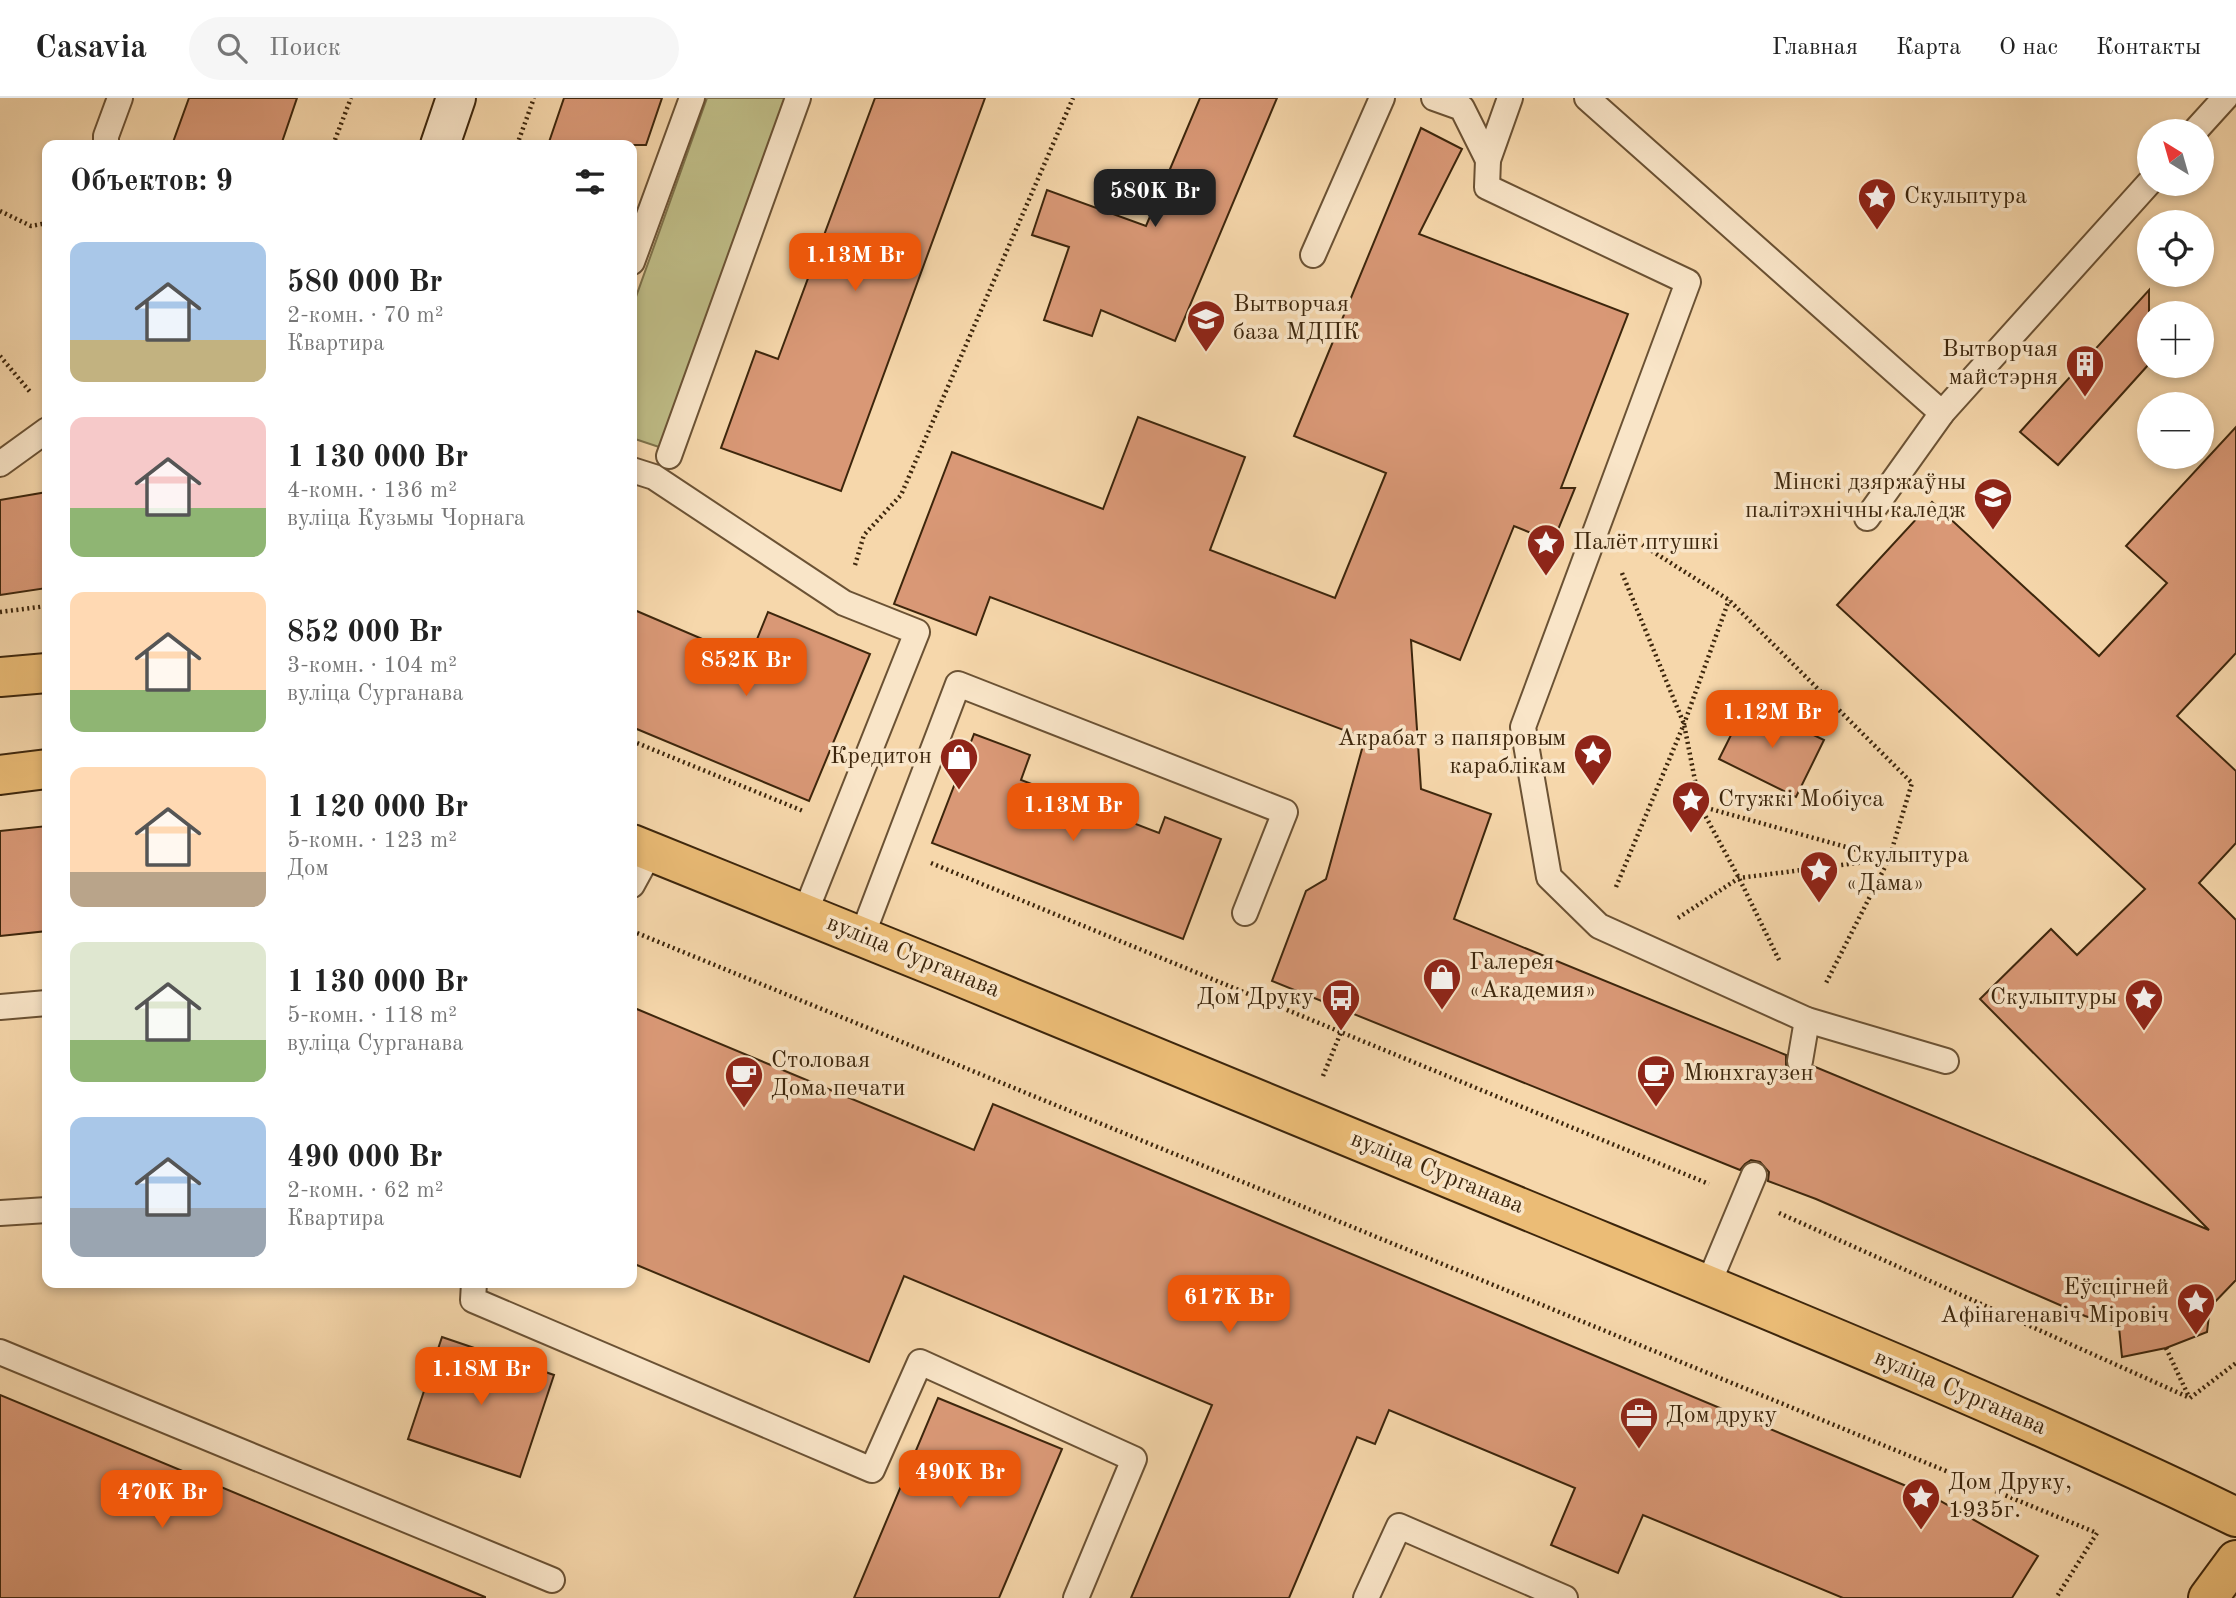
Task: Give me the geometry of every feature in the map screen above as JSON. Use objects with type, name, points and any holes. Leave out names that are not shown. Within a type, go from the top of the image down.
[{"type":"main road","points":[[442,140],[456,98]]},
{"type":"main road","points":[[0,677],[42,673]]},
{"type":"main road","points":[[0,775],[42,770]]},
{"type":"main road","name":"вуліца Сурганава","points":[[641,848],[862,936],[1708,1285],[2138,1469],[2236,1517]]},
{"type":"main road","points":[[2208,1598],[2236,1560]]},
{"type":"lane","points":[[106,140],[120,98]]},
{"type":"lane","points":[[637,248],[692,98]]},
{"type":"lane","points":[[669,456],[798,98]]},
{"type":"lane","points":[[1313,255],[1382,98]]},
{"type":"lane","points":[[1434,98],[1462,108],[1488,160]]},
{"type":"lane","points":[[1510,98],[1488,160],[1487,187],[1688,282],[1523,727],[1549,877],[1599,926],[1807,1020],[1946,1060]]},
{"type":"lane","points":[[1587,98],[1942,412]]},
{"type":"lane","points":[[2206,119],[2225,98]]},
{"type":"lane","points":[[1867,518],[1942,412],[2137,196]]},
{"type":"lane","points":[[0,464],[42,434]]},
{"type":"lane","points":[[637,472],[654,477],[844,603],[917,632],[805,913]]},
{"type":"lane","points":[[862,936],[958,684],[1284,812],[1245,914]]},
{"type":"lane","points":[[0,1007],[42,1003]]},
{"type":"lane","points":[[1800,1061],[1807,1020]]},
{"type":"lane","points":[[1708,1285],[1749,1186]]},
{"type":"lane","points":[[0,1213],[42,1210]]},
{"type":"lane","points":[[474,1288],[473,1300],[872,1470],[920,1362],[1134,1459],[1076,1598]]},
{"type":"lane","points":[[0,1352],[552,1580]]},
{"type":"lane","points":[[1366,1598],[1399,1526],[1565,1598]]},
{"type":"path","points":[[335,140],[351,98]]},
{"type":"path","points":[[519,140],[534,98]]},
{"type":"path","points":[[844,603],[864,535],[901,495],[1073,98]]},
{"type":"path","points":[[0,211],[32,226],[42,224]]},
{"type":"path","points":[[0,356],[39,403]]},
{"type":"path","points":[[1600,519],[1729,600],[1912,783],[1889,859],[1807,1020]]},
{"type":"path","points":[[1600,519],[1684,724],[1700,806],[1740,878],[1807,1020]]},
{"type":"path","points":[[1599,926],[1684,724],[1729,600]]},
{"type":"path","points":[[0,612],[42,607]]},
{"type":"path","points":[[637,743],[840,826]]},
{"type":"path","points":[[1700,806],[1889,859]]},
{"type":"path","points":[[894,848],[1749,1186],[2190,1398]]},
{"type":"path","points":[[1639,943],[1740,878],[1889,859]]},
{"type":"path","points":[[637,933],[2097,1533],[2056,1598]]},
{"type":"path","points":[[2166,1348],[2190,1398]]},
{"type":"path","points":[[2190,1398],[2236,1363]]},
{"type":"shaded area","points":[[707,98],[787,98],[662,448],[637,440],[637,294]]},
{"type":"building","points":[[189,98],[297,98],[283,140],[174,140]]},
{"type":"building","points":[[564,98],[662,98],[646,145],[637,145],[637,140],[550,140]]},
{"type":"building","points":[[875,98],[985,98],[841,491],[721,448],[756,351],[778,359]]},
{"type":"building","points":[[1200,98],[1277,98],[1175,341],[1101,310],[1092,336],[1044,320],[1069,247],[1032,235],[1047,190],[1146,226]]},
{"type":"building","points":[[1421,128],[1462,149],[1419,234],[1628,314],[1561,488],[1575,488],[1553,542],[1514,526],[1460,660],[1411,640],[1421,789],[1491,814],[1454,919],[1786,1055],[1786,1067],[1797,1075],[1806,1075],[1813,1066],[2209,1230],[1980,999],[2051,929],[2077,955],[2145,889],[1837,605],[1932,502],[2099,656],[2167,583],[2126,546],[2197,469],[2214,469],[2214,451],[2236,427],[2236,653],[2177,716],[2236,771],[2236,843],[2199,883],[2236,920],[2236,1280],[2210,1307],[2207,1332],[2166,1348],[2122,1357],[2119,1327],[2085,1316],[1816,1199],[1768,1181],[1769,1172],[1760,1162],[1751,1160],[1740,1170],[1272,981],[1306,891],[1326,879],[1365,738],[990,597],[976,635],[894,604],[952,452],[1103,509],[1138,417],[1245,457],[1210,550],[1335,598],[1386,473],[1294,436]]},
{"type":"building","name":"Вытворчая майстэрня","points":[[2149,290],[2149,301],[2139,301]]},
{"type":"building","name":"Вытворчая майстэрня","points":[[2137,303],[2137,377],[2058,465],[2020,432]]},
{"type":"building","points":[[42,493],[42,589],[0,595],[0,500]]},
{"type":"building","points":[[637,611],[749,659],[768,612],[870,654],[809,801],[637,729]]},
{"type":"building","points":[[1747,703],[1824,740],[1796,797],[1719,759]]},
{"type":"building","points":[[974,734],[1030,755],[1021,780],[1159,833],[1165,817],[1221,839],[1183,939],[932,843]]},
{"type":"building","points":[[42,827],[42,932],[0,936],[0,831]]},
{"type":"building","points":[[637,1009],[974,1150],[993,1104],[1935,1498],[2038,1556],[2012,1598],[1843,1598],[1643,1515],[1618,1573],[1551,1545],[1575,1488],[1389,1410],[1375,1444],[1357,1437],[1289,1598],[1131,1598],[1212,1405],[904,1276],[869,1362],[637,1265]]},
{"type":"building","points":[[442,1337],[554,1375],[520,1477],[408,1439]]},
{"type":"building","points":[[0,1395],[485,1597],[485,1598],[0,1598]]},
{"type":"building","points":[[938,1398],[1062,1449],[999,1598],[854,1598]]},
{"type":"place","name":"Скульптура","points":[[1877,231]]},
{"type":"place","name":"Вытворчая база МДПК","points":[[1206,353]]},
{"type":"place","name":"Вытворчая майстэрня","points":[[2085,398]]},
{"type":"place","name":"Мінскі дзяржаўны палітэхнічны каледж","points":[[1993,531]]},
{"type":"place","name":"Палёт птушкі","points":[[1546,577]]},
{"type":"place","name":"Акрабат з папяровым караблікам","points":[[1593,787]]},
{"type":"place","name":"Кредитон","points":[[959,791]]},
{"type":"place","name":"Стужкі Мобіуса","points":[[1691,834]]},
{"type":"place","name":"Скульптура «Дама»","points":[[1819,904]]},
{"type":"place","name":"Галерея «Академия»","points":[[1442,1011]]},
{"type":"place","name":"Дом Друку","points":[[1341,1032]]},
{"type":"place","name":"Скульптуры","points":[[2144,1032]]},
{"type":"place","name":"Мюнхгаузен","points":[[1656,1108]]},
{"type":"place","name":"Столовая Дома печати","points":[[744,1109]]},
{"type":"place","name":"Еўсцігней Афінагенавіч Міровіч","points":[[2196,1336]]},
{"type":"place","name":"Дом друку","points":[[1639,1450]]},
{"type":"place","name":"Дом Друку, 1935г.","points":[[1921,1531]]}]
